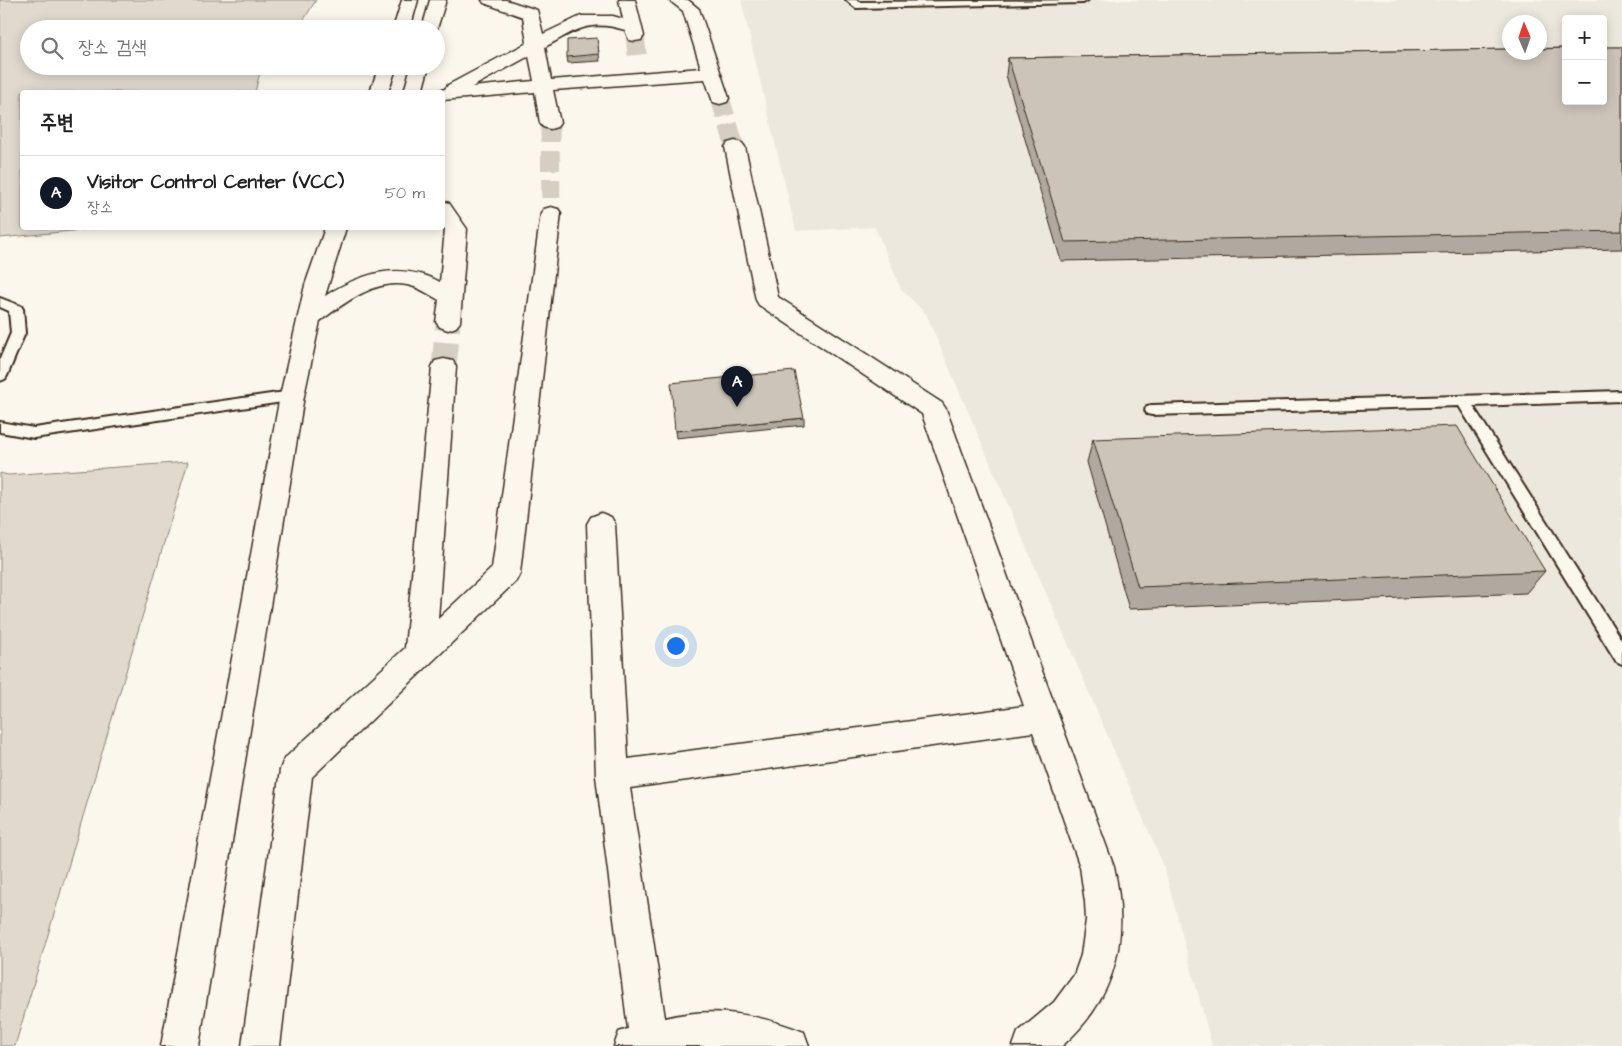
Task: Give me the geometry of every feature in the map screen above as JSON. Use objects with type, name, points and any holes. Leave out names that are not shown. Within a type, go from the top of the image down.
[{"type":"street","points":[[404,20],[410,0]]},
{"type":"street","points":[[432,20],[438,0]]},
{"type":"street","points":[[490,0],[531,14],[550,123]]},
{"type":"street","points":[[445,94],[581,21],[613,21],[634,32],[627,0]]},
{"type":"street","points":[[677,0],[691,9],[720,98]]},
{"type":"street","points":[[445,95],[544,86],[638,70],[712,74]]},
{"type":"street","points":[[380,90],[385,75]]},
{"type":"street","points":[[414,90],[418,75]]},
{"type":"street","points":[[735,147],[768,300],[933,409],[1098,868],[1102,887],[1104,934],[1099,959],[1090,982],[1077,1004],[1032,1046]]},
{"type":"street","points":[[445,212],[456,228],[448,322]]},
{"type":"street","points":[[261,1046],[296,770],[506,573],[551,212]]},
{"type":"street","points":[[180,1046],[292,396],[316,285],[333,230]]},
{"type":"street","points":[[309,318],[352,288],[389,276],[421,282],[450,297]]},
{"type":"street","points":[[420,652],[444,367]]},
{"type":"street","points":[[601,524],[612,776],[640,1043],[683,1033],[718,1030],[751,1034],[790,1046]]},
{"type":"street","points":[[612,776],[1044,717]]},
{"type":"lane","points":[[851,0],[856,5],[1082,0]]},
{"type":"lane","points":[[0,302],[16,308],[18,332],[0,376]]},
{"type":"lane","points":[[0,427],[34,433],[292,396]]},
{"type":"lane","points":[[1152,410],[1622,396]]},
{"type":"lane","points":[[1463,401],[1622,656]]},
{"type":"shaded area","points":[[0,0],[316,0],[304,20],[20,20],[20,75],[259,75],[256,90],[20,90],[20,230],[82,230],[0,238]]},
{"type":"shaded area","points":[[741,0],[1622,0],[1622,1046],[1212,1046],[1164,867],[926,314],[901,289],[875,227],[796,231]]},
{"type":"shaded area","points":[[188,462],[15,1046],[0,1046],[0,473],[8,475]]},
{"type":"building","points":[[597,38],[599,54],[567,57],[567,40]]},
{"type":"building","points":[[1607,47],[1622,47],[1622,231],[1065,242],[1008,58],[1502,49],[1502,60],[1547,60],[1547,49],[1562,48],[1562,105],[1607,105]]},
{"type":"building","points":[[794,371],[804,418],[675,431],[671,383]]},
{"type":"building","points":[[1457,426],[1545,571],[1138,587],[1093,439]]},
{"type":"tunnel","points":[[635,36],[638,62]]},
{"type":"tunnel","points":[[720,98],[735,147]]},
{"type":"tunnel","points":[[550,123],[551,213]]},
{"type":"tunnel","points":[[444,367],[448,322]]},
{"type":"place","name":"Visitor Control Center (VCC)","points":[[737,407]]}]
